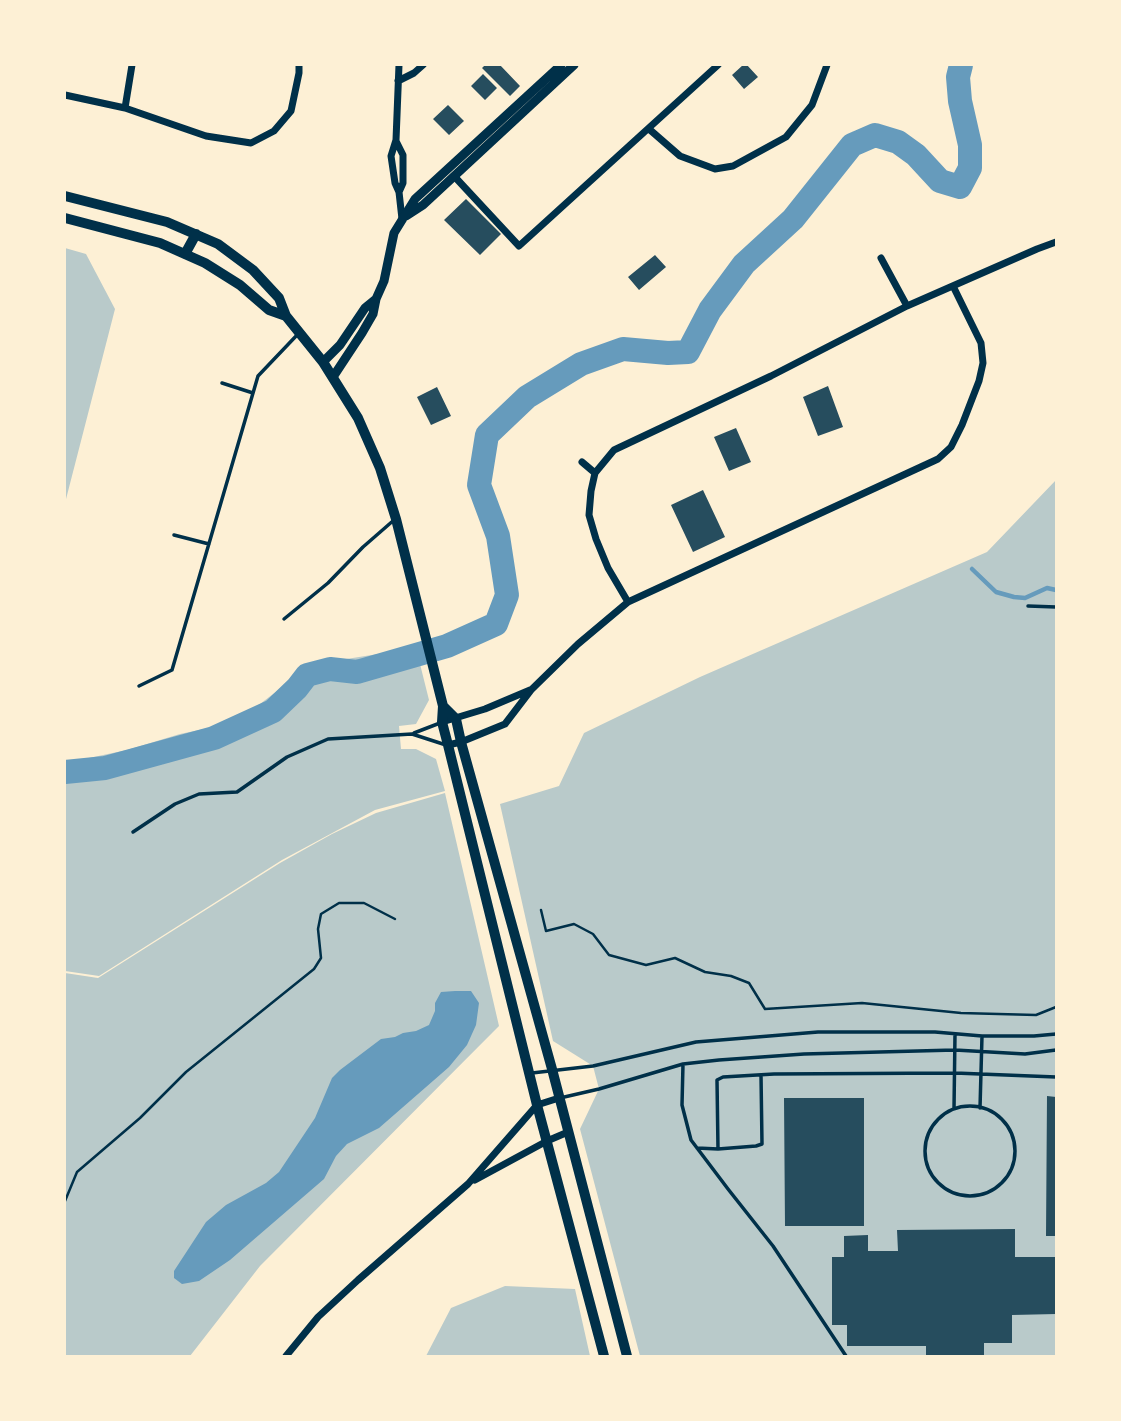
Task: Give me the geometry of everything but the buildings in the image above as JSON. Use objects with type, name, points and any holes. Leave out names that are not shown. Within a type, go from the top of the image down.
[{"type":"main road","points":[[65,196],[167,222],[218,244],[253,270],[278,298],[286,316],[323,362],[358,418],[380,468],[396,519],[443,706],[442,722],[537,1105],[604,1356]]},
{"type":"main road","points":[[65,218],[160,243],[185,254],[240,285],[269,310],[286,316]]},
{"type":"main road","points":[[185,254],[195,234]]},
{"type":"main road","points":[[443,706],[456,719],[627,1356]]},
{"type":"street","points":[[125,108],[132,65]]},
{"type":"street","points":[[65,95],[125,108],[206,136],[251,143],[274,131],[291,111],[299,65]]},
{"type":"street","points":[[399,65],[396,140],[391,156],[395,183],[400,192],[402,219]]},
{"type":"street","points":[[398,81],[423,65]]},
{"type":"street","points":[[333,377],[373,314],[384,281],[391,240],[397,225],[415,199],[561,65]]},
{"type":"street","points":[[402,219],[423,205],[575,65]]},
{"type":"street","points":[[454,176],[519,246],[718,65]]},
{"type":"street","points":[[649,129],[680,156],[715,169],[733,166],[786,137],[812,105],[828,65]]},
{"type":"street","points":[[628,602],[608,568],[589,515],[595,473],[614,450],[771,376],[907,306],[1056,242]]},
{"type":"street","points":[[881,258],[907,306]]},
{"type":"street","points":[[448,745],[505,724],[531,690],[578,644],[628,602],[938,459],[951,447],[971,403],[983,363],[981,343],[953,286]]},
{"type":"street","points":[[323,362],[340,345],[365,308],[376,299]]},
{"type":"street","points":[[582,462],[595,473]]},
{"type":"street","points":[[442,722],[485,709],[531,690]]},
{"type":"street","points":[[286,1356],[318,1317],[468,1184],[537,1105],[559,1098]]},
{"type":"street","points":[[468,1184],[568,1132]]},
{"type":"lane","points":[[139,686],[172,670],[258,376],[299,332]]},
{"type":"lane","points":[[222,383],[253,393]]},
{"type":"lane","points":[[284,619],[328,583],[383,528],[396,519]]},
{"type":"lane","points":[[174,535],[209,544]]},
{"type":"lane","points":[[1028,606],[1056,607]]},
{"type":"lane","points":[[132,832],[175,804],[199,794],[237,792],[287,757],[328,739],[410,734],[442,722]]},
{"type":"lane","points":[[410,734],[448,745]]},
{"type":"lane","points":[[530,1073],[593,1066],[696,1042],[744,1037],[818,1032],[1034,1037],[1056,1034]]},
{"type":"lane","points":[[954,1109],[955,1034]]},
{"type":"lane","points":[[980,1108],[982,1035]]},
{"type":"lane","points":[[559,1098],[683,1064],[719,1059],[955,1050],[1025,1054],[1056,1050]]},
{"type":"lane","points":[[683,1064],[681,1105],[691,1140],[773,1246],[846,1356]]},
{"type":"lane","points":[[718,1149],[717,1080],[723,1077],[955,1073],[1056,1077]]},
{"type":"lane","points":[[697,1148],[718,1149],[762,1144],[761,1075]]},
{"type":"lane","points":[[980,1108],[996,1115],[1012,1134],[1015,1151],[1012,1167],[1003,1182],[989,1192],[973,1196],[956,1194],[941,1186],[930,1172],[925,1148],[929,1132],[939,1118],[954,1109],[980,1108]]},
{"type":"path","points":[[65,1201],[78,1172],[140,1118],[186,1072],[314,969],[321,958],[318,929],[321,914],[339,903],[363,903],[395,919]]},
{"type":"path","points":[[541,910],[546,931],[575,924],[593,934],[609,955],[646,965],[675,958],[705,972],[732,976],[749,983],[765,1009],[862,1003],[961,1013],[1036,1014],[1056,1007]]},
{"type":"shaded area","points":[[65,248],[86,254],[115,309],[65,503]]},
{"type":"shaded area","points":[[1056,480],[1056,1356],[640,1356],[580,1129],[599,1089],[593,1066],[553,1041],[500,804],[559,786],[584,733],[700,677],[987,552]]},
{"type":"shaded area","points":[[416,648],[429,700],[416,724],[399,726],[401,749],[416,749],[436,759],[445,791],[375,810],[282,860],[99,976],[65,971],[65,763],[223,725],[260,704],[286,684],[302,666]]},
{"type":"shaded area","points":[[445,793],[499,1026],[260,1266],[190,1356],[65,1356],[65,973],[98,978],[280,863],[332,834],[376,813]]},
{"type":"shaded area","points":[[505,1286],[575,1289],[590,1356],[426,1356],[451,1308]]},
{"type":"water","points":[[471,991],[479,1003],[476,1025],[467,1045],[449,1067],[379,1128],[347,1144],[336,1156],[324,1179],[230,1260],[199,1281],[182,1284],[174,1278],[174,1271],[206,1222],[226,1205],[266,1183],[279,1172],[315,1118],[332,1078],[381,1039],[416,1031],[429,1025],[441,992]]},
{"type":"waterway","points":[[65,772],[105,768],[214,738],[273,711],[307,675],[330,669],[357,672],[447,646],[496,624],[507,595],[498,536],[479,485],[487,435],[527,397],[581,364],[623,349],[688,352],[710,310],[744,264],[793,219],[852,145],[875,135],[898,142],[916,155],[940,181],[960,187],[970,168],[970,145],[960,101],[958,77],[961,65]]},
{"type":"waterway","points":[[972,569],[996,592],[1014,597],[1025,598],[1047,588],[1056,590]]}]
